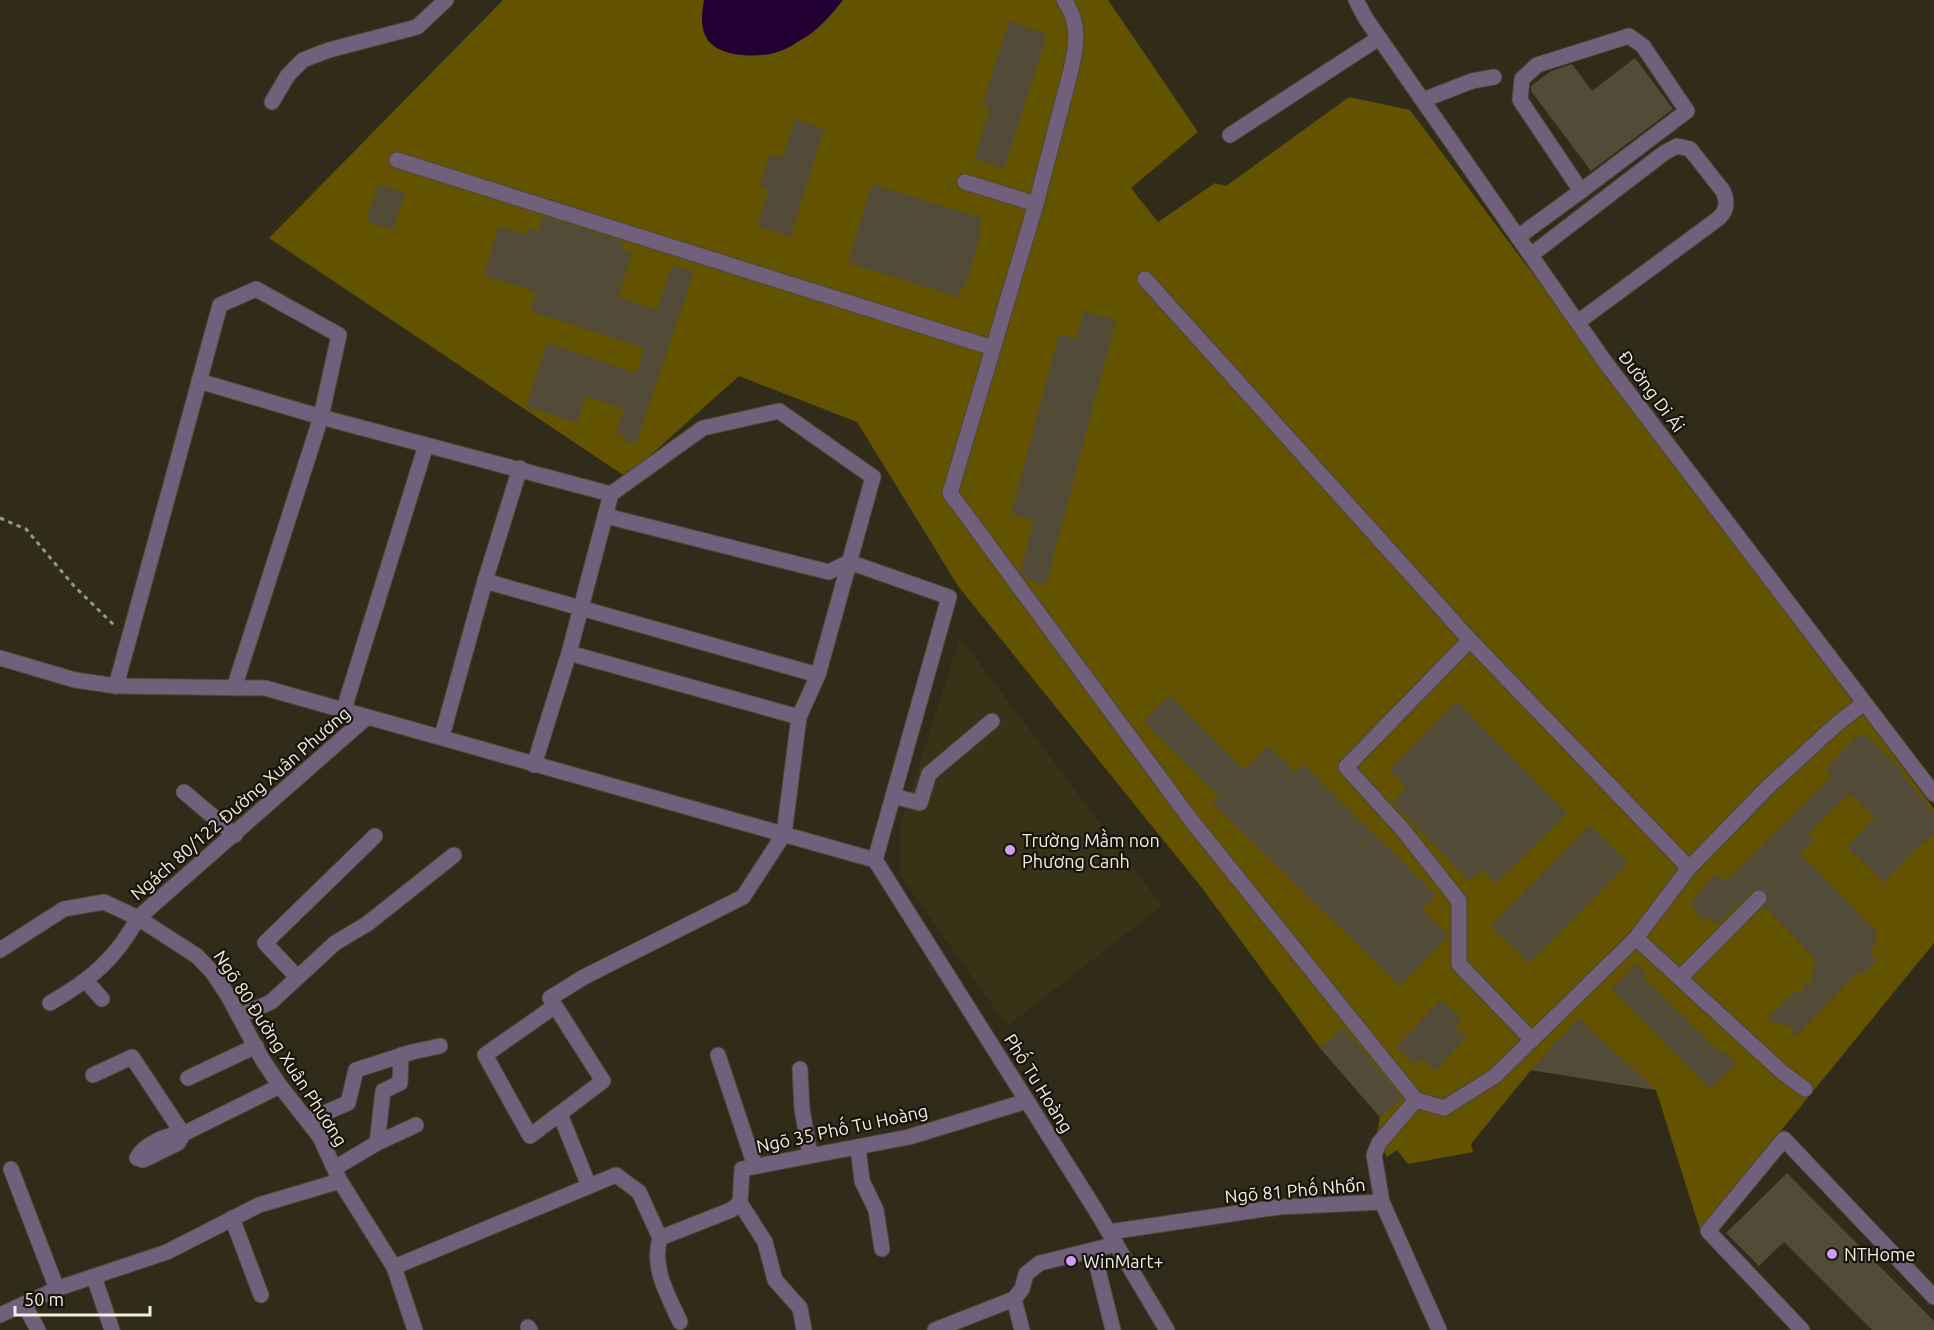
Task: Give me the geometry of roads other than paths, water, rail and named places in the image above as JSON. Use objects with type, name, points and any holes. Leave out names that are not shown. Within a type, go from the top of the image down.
[{"type":"street","points":[[272,102],[288,75],[303,60],[329,50],[417,27],[446,0]]},
{"type":"street","points":[[1064,0],[1072,10],[1077,28],[1076,51],[1036,204],[950,493],[1191,820],[1416,1100],[1444,1108],[1495,1076],[1636,938],[1689,868],[1769,786],[1864,702]]},
{"type":"street","name":"Đường Di Ái","points":[[1356,0],[1379,38],[1605,362],[1934,794]]},
{"type":"street","points":[[1518,237],[1581,191],[1687,111],[1643,46],[1629,36],[1537,65],[1522,79],[1520,100],[1581,191]]},
{"type":"street","points":[[1230,135],[1379,38]]},
{"type":"street","points":[[1423,100],[1472,81],[1494,77]]},
{"type":"street","points":[[1531,255],[1664,153],[1677,146],[1690,149],[1723,191],[1726,198],[1725,212],[1719,218],[1578,322]]},
{"type":"street","points":[[397,160],[993,348]]},
{"type":"street","points":[[965,182],[1036,204]]},
{"type":"street","points":[[1145,279],[1470,640],[1689,868]]},
{"type":"street","points":[[116,686],[220,305],[256,289],[339,334],[321,417],[234,688]]},
{"type":"street","points":[[199,381],[321,417],[611,494]]},
{"type":"street","points":[[534,765],[569,653],[611,494],[703,428],[779,411],[873,477],[818,675],[799,717],[784,834],[743,897],[584,976],[550,998],[603,1081],[530,1136],[485,1055],[555,1006]]},
{"type":"street","points":[[344,709],[426,445]]},
{"type":"street","points":[[442,736],[485,581],[520,468]]},
{"type":"street","points":[[0,658],[75,680],[116,686],[265,688],[442,736],[534,765],[875,860],[949,597],[849,562],[829,572],[606,516]]},
{"type":"street","points":[[485,581],[818,675]]},
{"type":"street","points":[[1470,640],[1346,767],[1404,831],[1459,901],[1459,964],[1532,1040]]},
{"type":"street","points":[[569,653],[799,717]]},
{"type":"street","name":"Ngách 80/122 Đường Xuân Phương","points":[[50,1003],[86,981],[124,942],[138,918],[367,717]]},
{"type":"street","points":[[893,796],[920,803],[929,774],[992,721]]},
{"type":"street","points":[[184,792],[235,835]]},
{"type":"street","points":[[297,977],[265,943],[375,836]]},
{"type":"street","points":[[239,1016],[271,1002],[335,943],[367,924],[454,855]]},
{"type":"street","name":"Phố Tu Hoàng","points":[[875,860],[1113,1238],[1167,1330]]},
{"type":"street","points":[[1680,978],[1759,898]]},
{"type":"street","name":"Ngõ 80 Đường Xuân Phương","points":[[0,950],[64,909],[104,902],[138,918],[197,956],[213,973],[280,1086],[320,1137],[337,1174],[394,1267],[415,1330]]},
{"type":"street","points":[[1636,938],[1782,1072],[1805,1089]]},
{"type":"street","points":[[86,981],[102,999]]},
{"type":"street","points":[[188,1078],[256,1046]]},
{"type":"street","points":[[308,1120],[348,1103],[356,1070],[401,1055],[440,1046]]},
{"type":"street","points":[[377,1143],[383,1091],[400,1083],[401,1055]]},
{"type":"street","points":[[718,1055],[755,1166]]},
{"type":"street","points":[[93,1075],[132,1057],[183,1134]]},
{"type":"street","points":[[800,1069],[802,1109],[810,1155]]},
{"type":"street","points":[[140,1151],[137,1158],[143,1160],[178,1143],[183,1134],[280,1086]]},
{"type":"street","points":[[1382,1202],[1374,1155],[1379,1143],[1416,1100]]},
{"type":"street","name":"Ngõ 35 Phố Tu Hoàng","points":[[740,1203],[741,1169],[909,1137],[1027,1101]]},
{"type":"street","points":[[560,1114],[589,1186]]},
{"type":"street","points":[[0,1315],[57,1289],[167,1252],[259,1205],[337,1174],[377,1143],[416,1125]]},
{"type":"street","points":[[1802,1330],[1708,1231],[1784,1139],[1934,1297]]},
{"type":"street","points":[[858,1147],[862,1181],[876,1210],[882,1249]]},
{"type":"street","points":[[11,1169],[57,1289]]},
{"type":"street","points":[[394,1267],[616,1175],[639,1192],[660,1238],[657,1250],[660,1276],[680,1322]]},
{"type":"street","name":"Ngõ 81 Phố Nhổn","points":[[1014,1299],[1022,1289],[1026,1274],[1041,1263],[1093,1250],[1113,1238],[1279,1207],[1382,1202],[1439,1330]]},
{"type":"street","points":[[660,1238],[731,1210],[740,1203],[765,1242],[776,1280],[800,1308],[804,1330]]},
{"type":"street","points":[[232,1218],[261,1295]]},
{"type":"street","points":[[1093,1250],[1113,1330]]},
{"type":"street","points":[[94,1277],[112,1330]]},
{"type":"street","points":[[935,1330],[1014,1299],[1022,1330]]},
{"type":"street","points":[[24,1304],[38,1330]]},
{"type":"place","name":"Trường Mầm non Phương Canh","points":[[1010,850]]},
{"type":"place","name":"NTHome","points":[[1832,1254]]},
{"type":"place","name":"WinMart+","points":[[1071,1261]]}]
